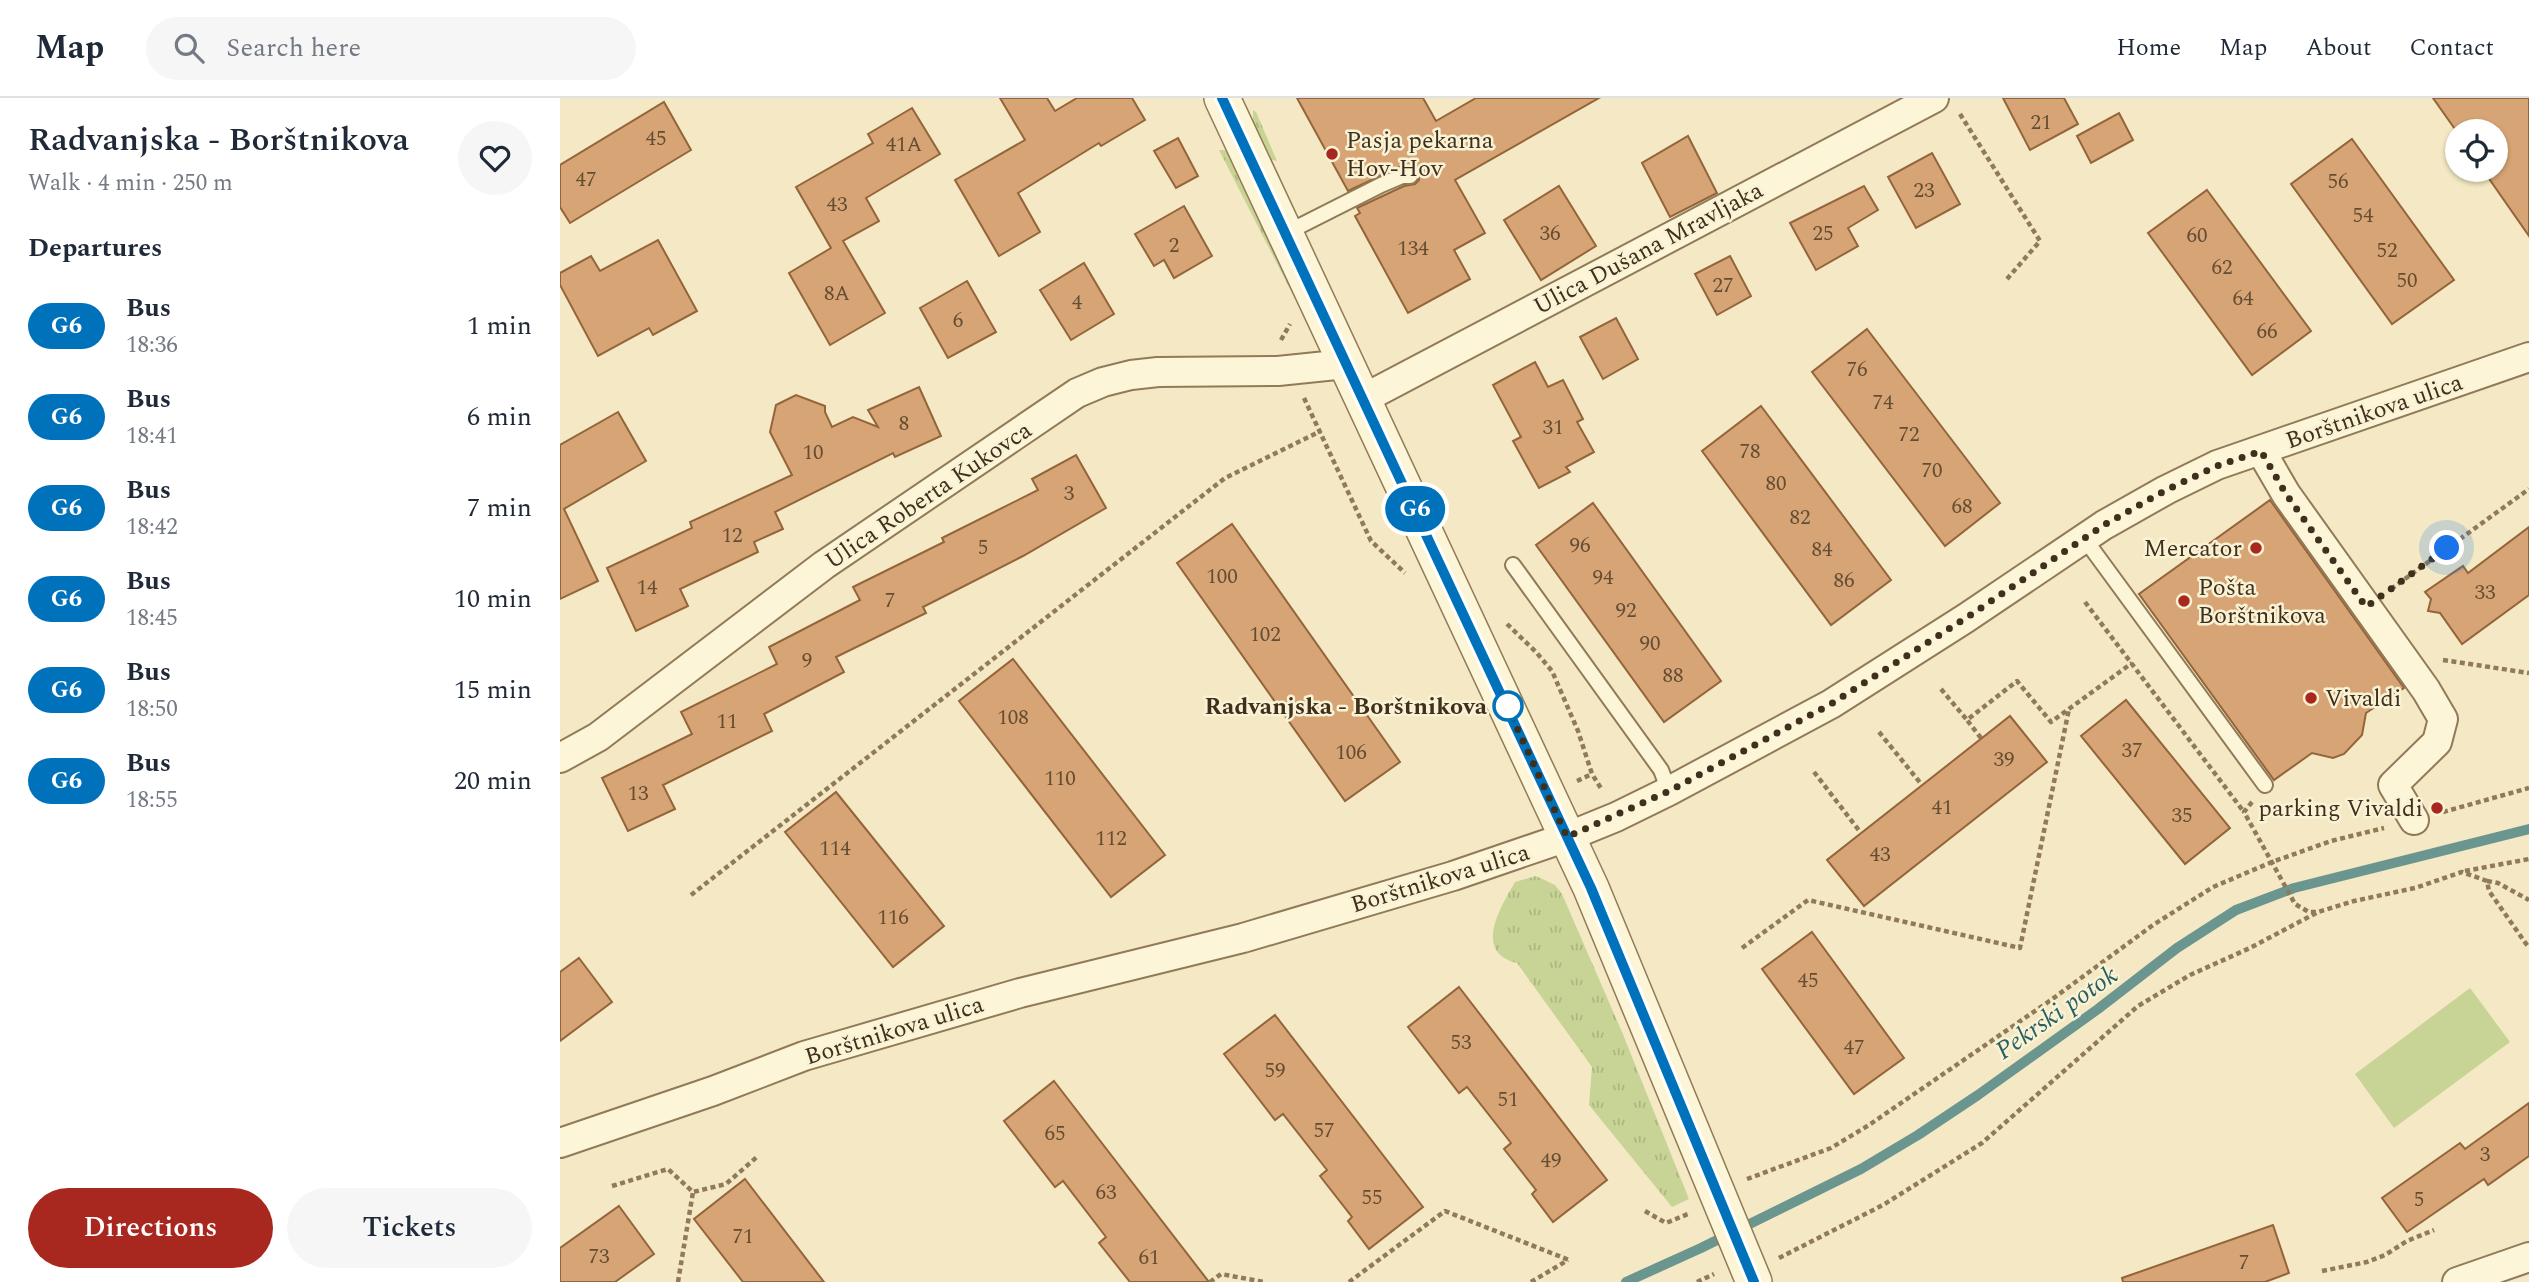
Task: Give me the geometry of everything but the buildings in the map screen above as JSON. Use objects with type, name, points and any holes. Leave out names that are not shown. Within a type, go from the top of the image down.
[{"type":"street","points":[[1222,98],[1591,888],[1712,1210],[1749,1267]]},
{"type":"street","name":"Ulica Dušana Mravljaka","points":[[1363,399],[1945,104]]},
{"type":"street","name":"Borštnikova ulica","points":[[560,1143],[713,1091],[804,1056],[1020,993],[1242,938],[1453,876],[1567,837],[1669,791],[1831,704],[1966,618],[2084,538],[2166,490],[2217,466],[2529,357]]},
{"type":"street","name":"Ulica Roberta Kukovca","points":[[560,758],[598,737],[824,565],[1077,393],[1130,374],[1279,371],[1346,364]]},
{"type":"street","points":[[2261,451],[2286,494],[2416,676],[2443,719],[2437,742],[2393,785],[2414,820]]},
{"type":"street","points":[[2457,1282],[2495,1276],[2529,1257]]},
{"type":"lane","points":[[1285,234],[1381,185],[1402,176],[1410,176]]},
{"type":"lane","points":[[2084,538],[2266,785]]},
{"type":"lane","points":[[1513,565],[1661,770],[1669,791]]},
{"type":"path","points":[[1945,104],[2040,241],[2007,279]]},
{"type":"path","points":[[691,895],[1225,478],[1321,431]]},
{"type":"path","points":[[2366,607],[2529,489]]},
{"type":"path","points":[[2085,602],[2244,812],[2295,904],[2309,912],[2318,912]]},
{"type":"path","points":[[2416,676],[2443,660],[2529,673]]},
{"type":"path","points":[[1967,720],[2017,681],[2051,722],[2132,663]]},
{"type":"path","points":[[1941,689],[1982,738]]},
{"type":"path","points":[[1742,948],[1808,900],[2020,948],[2069,709]]},
{"type":"path","points":[[1879,732],[1922,785]]},
{"type":"path","points":[[1814,772],[1861,833]]},
{"type":"path","points":[[2244,812],[2266,785]]},
{"type":"path","points":[[1697,1282],[1749,1267],[1884,1205],[1982,1143],[2138,1006],[2190,975],[2250,948],[2318,912],[2415,888],[2462,872],[2529,859]]},
{"type":"path","points":[[1743,1181],[1831,1148],[1860,1131],[2039,1008],[2153,925],[2213,887],[2272,862]]},
{"type":"path","points":[[2462,872],[2498,883],[2529,900]]},
{"type":"path","points":[[2487,881],[2489,891],[2529,947]]},
{"type":"path","points":[[693,1192],[726,1184],[758,1156]]},
{"type":"path","points":[[612,1186],[668,1169],[693,1192]]},
{"type":"path","points":[[678,1282],[693,1192]]},
{"type":"path","points":[[1645,1211],[1666,1223],[1712,1210]]},
{"type":"path","points":[[1349,1282],[1445,1212],[1569,1260],[1531,1282]]},
{"type":"path","points":[[2322,1271],[2367,1262],[2434,1230]]},
{"type":"path","points":[[1210,1282],[1221,1274],[1264,1282]]},
{"type":"green space","points":[[1253,110],[1277,161],[1269,159],[1253,123]]},
{"type":"green space","points":[[1219,150],[1230,153],[1297,297],[1295,299]]},
{"type":"green space","points":[[1536,876],[1555,885],[1562,894],[1622,1032],[1689,1199],[1672,1207],[1589,1105],[1592,1067],[1517,963],[1504,957],[1496,949],[1494,928],[1509,892],[1515,882]]},
{"type":"green space","points":[[2470,988],[2510,1042],[2394,1128],[2355,1074]]},
{"type":"waterway","name":"Pekrski potok","points":[[1626,1282],[1861,1169],[1918,1135],[2098,1009],[2177,948],[2236,910],[2294,888],[2529,829]]},
{"type":"bus line","name":"G6","points":[[1222,98],[1549,793],[1754,1282]]},
{"type":"place","name":"Pasja pekarna Hov-Hov","points":[[1332,154]]},
{"type":"place","name":"Mercator","points":[[2256,548]]},
{"type":"place","name":"Pošta Borštnikova","points":[[2184,601]]},
{"type":"place","name":"Vivaldi","points":[[2311,698]]},
{"type":"place","name":"Radvanjska - Borštnikova","points":[[1508,706]]},
{"type":"place","name":"parking Vivaldi","points":[[2437,808]]},
{"type":"route","points":[[1508,706],[1502,695],[1567,837],[1669,791],[1831,704],[1966,618],[2104,525],[2166,490],[2217,466],[2261,451],[2294,506],[2366,607],[2447,548]]}]
